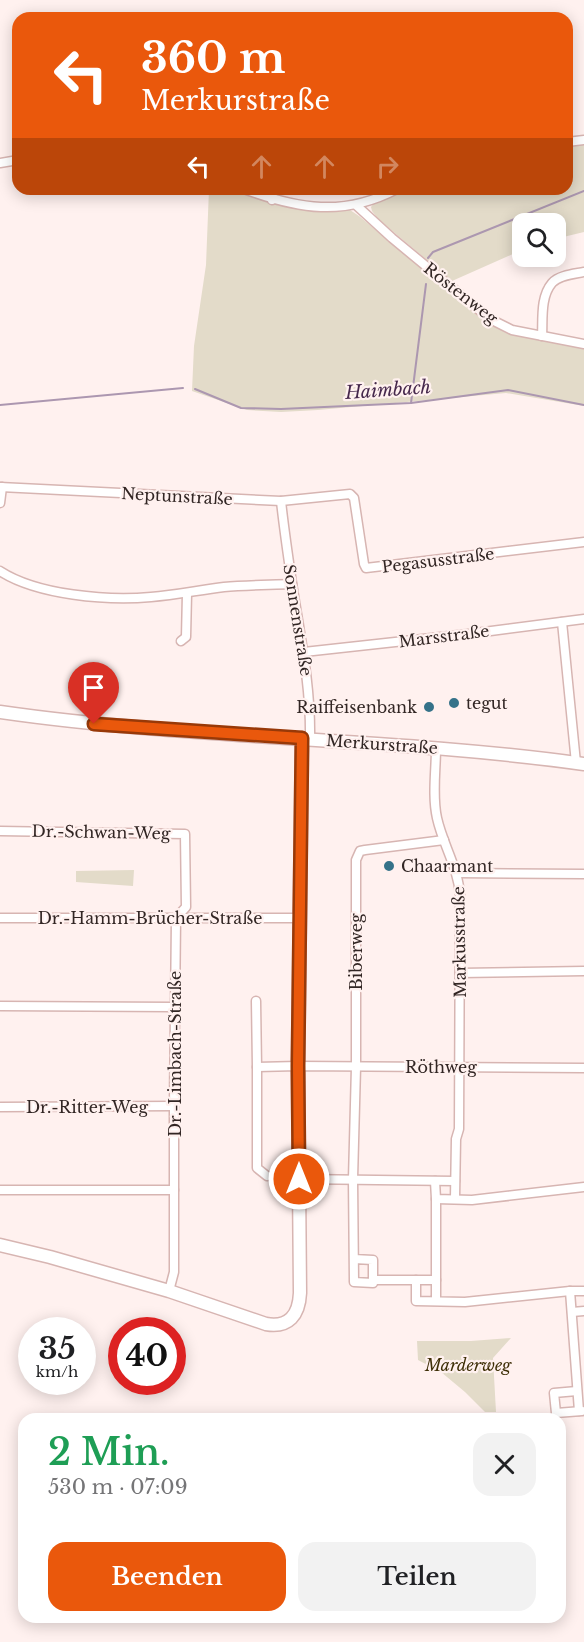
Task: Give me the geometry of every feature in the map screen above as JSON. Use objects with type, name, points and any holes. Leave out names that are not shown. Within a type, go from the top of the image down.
[{"type":"street","points":[[259,195],[285,203],[323,207],[356,205],[382,195]]},
{"type":"street","points":[[272,195],[272,200]]},
{"type":"street","name":"Röstenweg","points":[[356,205],[392,238],[490,319],[512,330],[584,344]]},
{"type":"street","points":[[542,336],[545,297],[552,282],[565,276],[584,272]]},
{"type":"street","points":[[0,503],[1,487]]},
{"type":"street","name":"Neptunstraße","points":[[1,487],[281,501],[353,495]]},
{"type":"street","name":"Pegasusstraße","points":[[353,495],[366,568],[584,542]]},
{"type":"street","name":"Sonnenstraße","points":[[281,501],[304,652],[310,709],[306,738]]},
{"type":"street","points":[[0,571],[31,585],[60,592],[104,597],[149,598],[222,587],[292,584]]},
{"type":"street","points":[[181,641],[186,637],[187,594]]},
{"type":"street","name":"Marsstraße","points":[[304,652],[584,619]]},
{"type":"street","points":[[562,622],[580,764]]},
{"type":"street","name":"Merkurstraße","points":[[0,712],[111,725],[436,748],[580,764]]},
{"type":"street","points":[[0,1245],[169,1291],[274,1326],[289,1321],[298,1309],[300,918],[306,738]]},
{"type":"street","name":"Markusstraße","points":[[436,748],[435,806],[444,840],[457,873],[460,895],[459,1129],[456,1139],[455,1198]]},
{"type":"street","name":"Dr.-Schwan-Weg","points":[[0,831],[185,834],[186,907],[176,918]]},
{"type":"street","name":"Biberweg","points":[[373,1280],[373,1283],[354,1282],[357,855],[360,851],[365,850],[444,840]]},
{"type":"street","points":[[457,873],[584,874]]},
{"type":"street","name":"Dr.-Hamm-Brücher-Straße","points":[[0,918],[300,918]]},
{"type":"street","name":"Dr.-Limbach-Straße","points":[[169,1291],[174,1272],[176,918]]},
{"type":"street","points":[[460,973],[584,971]]},
{"type":"street","points":[[256,1000],[256,1168],[267,1176]]},
{"type":"street","points":[[0,1006],[174,1007]]},
{"type":"street","name":"Röthweg","points":[[257,1067],[584,1068]]},
{"type":"street","name":"Dr.-Ritter-Weg","points":[[0,1107],[174,1106]]},
{"type":"street","points":[[299,1179],[455,1181]]},
{"type":"street","points":[[435,1181],[436,1301]]},
{"type":"street","points":[[436,1199],[472,1200],[584,1187]]},
{"type":"street","points":[[0,1190],[174,1190]]},
{"type":"street","points":[[354,1259],[373,1260],[373,1280],[436,1280]]},
{"type":"street","points":[[416,1280],[416,1300],[465,1302],[584,1291]]},
{"type":"street","points":[[570,1291],[577,1391],[581,1411],[556,1413],[554,1393],[577,1391]]},
{"type":"street","points":[[572,1312],[584,1311]]},
{"type":"green space","points":[[584,143],[584,232],[566,236],[566,213],[512,213],[512,254],[452,281],[378,219],[371,207],[375,202],[390,195],[573,195],[573,145]]},
{"type":"green space","points":[[209,195],[251,195],[277,205],[299,209],[350,210],[482,319],[506,333],[584,348],[584,406],[506,393],[281,412],[247,410],[192,391],[194,346],[206,265]]},
{"type":"green space","points":[[134,870],[133,886],[76,882],[76,871]]},
{"type":"green space","name":"Marderweg","points":[[511,1338],[493,1358],[496,1412],[485,1412],[441,1372],[418,1360],[417,1341]]},
{"type":"waterway","points":[[428,258],[433,252],[584,191]]},
{"type":"waterway","points":[[411,403],[426,284]]},
{"type":"waterway","name":"Haimbach","points":[[0,405],[183,388]]},
{"type":"waterway","name":"Haimbach","points":[[195,389],[241,408],[281,409],[411,403],[508,390],[584,405]]},
{"type":"place","name":"tegut","points":[[454,703]]},
{"type":"place","name":"Raiffeisenbank","points":[[429,707]]},
{"type":"place","name":"Chaarmant","points":[[389,866]]},
{"type":"route","points":[[94,724],[302,738],[299,1179]]}]
